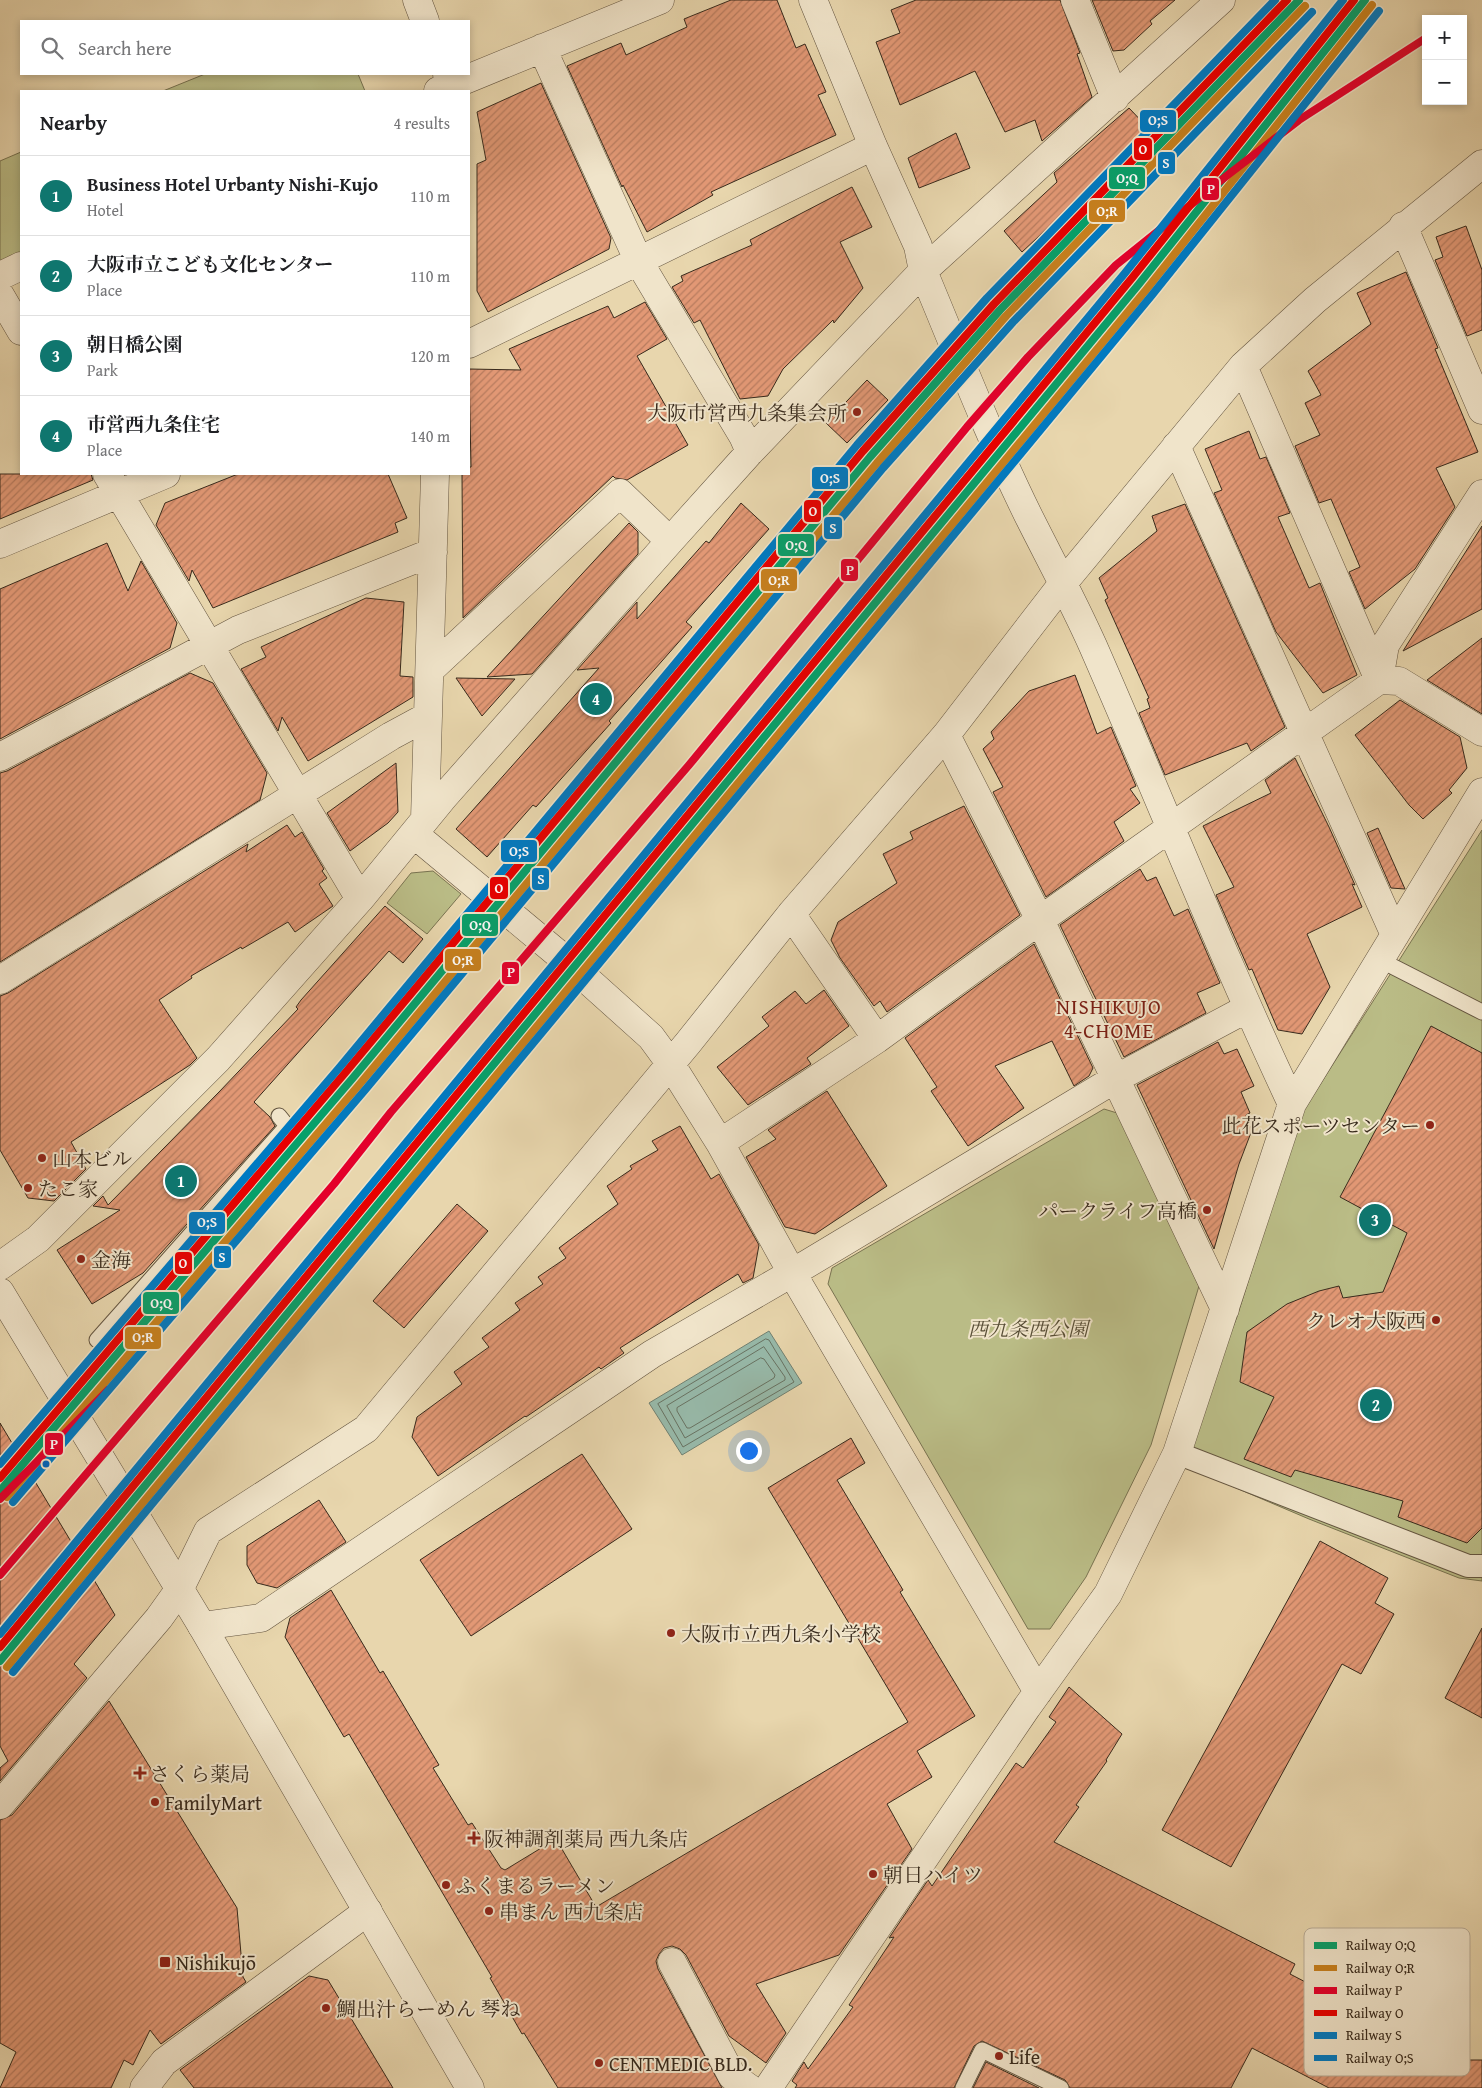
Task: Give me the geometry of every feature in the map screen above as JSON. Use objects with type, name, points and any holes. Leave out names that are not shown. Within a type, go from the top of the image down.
[{"type":"street","points":[[416,0],[425,20]]},
{"type":"street","points":[[447,85],[660,0]]},
{"type":"street","points":[[812,0],[873,146],[918,246],[923,271],[1028,514],[1064,582],[1248,1008],[1292,1104]]},
{"type":"street","points":[[1075,0],[1115,98]]},
{"type":"street","points":[[0,1266],[38,1239],[218,1059],[360,899],[419,827],[670,541],[750,452],[923,271],[1221,0]]},
{"type":"street","points":[[542,48],[639,262],[743,436],[750,452]]},
{"type":"street","points":[[470,344],[873,146]]},
{"type":"street","points":[[0,1805],[140,1641],[178,1590],[208,1531],[366,1429],[791,914],[946,735],[1064,582],[1243,366],[1315,300],[1403,226],[1482,164]]},
{"type":"street","points":[[1403,226],[1482,410]]},
{"type":"street","points":[[0,276],[20,266]]},
{"type":"street","points":[[0,295],[20,329]]},
{"type":"street","points":[[1243,366],[1379,680]]},
{"type":"street","points":[[1176,446],[1303,734],[1395,935]]},
{"type":"street","points":[[0,544],[113,484],[161,475]]},
{"type":"street","points":[[419,827],[431,669],[435,475]]},
{"type":"street","points":[[113,484],[360,899]]},
{"type":"street","points":[[431,669],[620,493],[670,541]]},
{"type":"street","points":[[1379,680],[1385,645],[1482,494]]},
{"type":"street","points":[[0,757],[238,630],[433,552]]},
{"type":"street","points":[[720,1143],[877,1039],[1040,920],[1379,680],[1399,681],[1482,732]]},
{"type":"street","points":[[0,980],[391,736],[428,716]]},
{"type":"street","points":[[946,735],[1040,920],[1225,1308]]},
{"type":"street","points":[[768,2088],[1038,1692],[1108,1594],[1177,1454],[1292,1104],[1482,792]]},
{"type":"street","points":[[419,827],[651,1036],[670,1062],[720,1143],[792,1272],[1038,1692]]},
{"type":"street","points":[[791,914],[877,1039]]},
{"type":"street","points":[[202,1626],[261,1618],[652,1354],[1115,1079],[1248,1008]]},
{"type":"street","points":[[0,1292],[178,1590],[202,1626],[470,2088]]},
{"type":"street","points":[[1177,1454],[1468,1566],[1482,1566]]},
{"type":"street","points":[[144,2088],[164,2062],[368,1912]]},
{"type":"street","points":[[672,1962],[732,2076],[749,2088]]},
{"type":"lane","points":[[1380,960],[1482,1012]]},
{"type":"lane","points":[[97,1340],[287,1126],[279,1116]]},
{"type":"lane","points":[[963,2088],[982,2050],[1061,2088]]},
{"type":"green space","points":[[203,75],[358,75],[365,90],[165,90]]},
{"type":"green space","points":[[20,152],[20,252],[0,261],[0,161]]},
{"type":"green space","points":[[1482,830],[1482,1581],[1459,1578],[1309,1519],[1187,1467],[1210,1384],[1237,1317],[1300,1116]]},
{"type":"green space","points":[[433,871],[461,894],[427,934],[387,903],[411,873]]},
{"type":"green space","name":"西九条西公園","points":[[1104,1109],[1117,1113],[1199,1286],[1151,1445],[1086,1577],[1050,1629],[1028,1629],[828,1284],[832,1268]]},
{"type":"water","points":[[769,1331],[802,1383],[682,1455],[649,1403]]},
{"type":"building","points":[[731,0],[777,0],[796,48],[805,44],[826,92],[818,95],[836,135],[711,192],[713,195],[647,232],[623,185],[622,187],[567,66],[621,43],[626,55],[687,27],[684,19]]},
{"type":"building","points":[[916,0],[1060,0],[1080,53],[1077,54],[1092,97],[1042,141],[1035,120],[1005,132],[975,71],[900,105],[876,42],[900,33],[891,10]]},
{"type":"building","points":[[1092,0],[1175,0],[1150,21],[1152,24],[1124,50],[1113,51]]},
{"type":"building","points":[[541,83],[611,238],[609,249],[488,312],[477,291],[477,164],[486,160],[477,112]]},
{"type":"building","points":[[1129,108],[1149,129],[1101,173],[1104,176],[1022,252],[1004,231],[1057,182],[1054,173]]},
{"type":"building","points":[[956,133],[970,168],[919,188],[908,158]]},
{"type":"building","points":[[852,187],[872,227],[840,242],[863,288],[834,323],[833,320],[783,369],[768,396],[740,399],[700,320],[694,323],[672,287],[683,281],[681,276],[752,245],[750,240]]},
{"type":"building","points":[[1466,226],[1482,270],[1482,330],[1467,336],[1435,260],[1443,257],[1436,237]]},
{"type":"building","points":[[1406,272],[1438,348],[1435,349],[1478,452],[1436,468],[1455,507],[1415,569],[1365,609],[1349,572],[1360,567],[1331,499],[1319,503],[1295,446],[1320,435],[1305,403],[1321,395],[1308,371],[1371,324],[1357,293]]},
{"type":"building","points":[[645,302],[667,339],[637,356],[688,445],[627,480],[613,476],[463,618],[462,475],[470,475],[471,467],[470,369],[521,370],[509,349],[608,306],[614,318]]},
{"type":"building","name":"大阪市営西九条集会所","points":[[867,380],[888,400],[847,443],[826,423]]},
{"type":"building","points":[[1249,431],[1260,459],[1266,457],[1290,513],[1278,517],[1309,588],[1320,583],[1357,675],[1323,693],[1276,632],[1214,493],[1222,490],[1205,449]]},
{"type":"building","points":[[0,474],[91,475],[93,480],[0,519]]},
{"type":"building","points":[[235,475],[388,475],[407,518],[395,523],[398,532],[213,608],[192,570],[189,581],[156,525],[165,503]]},
{"type":"building","points":[[741,503],[769,529],[686,622],[692,627],[609,721],[611,723],[536,807],[533,805],[487,857],[456,829],[599,668],[577,670],[637,602],[637,619],[706,541],[709,543]]},
{"type":"building","points":[[1185,504],[1285,727],[1251,751],[1247,743],[1165,775],[1139,713],[1150,708],[1147,699],[1149,698],[1105,600],[1108,598],[1099,578],[1157,531],[1152,516]]},
{"type":"building","points":[[629,523],[638,532],[638,554],[532,674],[487,677]]},
{"type":"building","points":[[1482,526],[1482,609],[1403,651]]},
{"type":"building","points":[[107,543],[128,591],[141,561],[177,623],[170,648],[0,739],[0,589]]},
{"type":"building","points":[[366,598],[404,602],[400,676],[413,677],[413,697],[308,761],[282,717],[278,731],[241,669],[266,657],[261,647]]},
{"type":"building","points":[[1482,638],[1482,714],[1427,680]]},
{"type":"building","points":[[190,673],[213,683],[267,773],[260,800],[0,962],[0,773]]},
{"type":"building","points":[[1075,675],[1097,734],[1111,727],[1136,786],[1130,789],[1140,803],[1114,822],[1124,841],[1046,897],[993,792],[1003,787],[983,749],[994,739],[991,732],[1029,691]]},
{"type":"building","points":[[456,678],[515,679],[482,716]]},
{"type":"building","points":[[1400,700],[1460,737],[1467,768],[1449,790],[1452,793],[1423,819],[1409,805],[1355,735]]},
{"type":"building","points":[[1295,758],[1329,827],[1355,885],[1352,884],[1362,907],[1307,934],[1330,987],[1302,1034],[1278,1030],[1252,969],[1249,970],[1216,895],[1234,887],[1203,826],[1271,793],[1265,780]]},
{"type":"building","points":[[396,763],[398,812],[388,823],[350,851],[327,813]]},
{"type":"building","points":[[964,806],[1020,915],[887,1012],[880,1001],[874,1006],[840,958],[831,940],[838,922],[897,883],[883,854],[913,839],[910,832]]},
{"type":"building","points":[[287,825],[295,837],[302,832],[324,869],[322,871],[327,878],[319,884],[333,906],[295,932],[288,922],[242,949],[241,947],[191,976],[192,978],[159,1000],[197,1058],[190,1065],[71,1142],[86,1169],[54,1201],[28,1198],[0,1150],[0,996],[8,993],[248,844],[246,852]]},
{"type":"building","points":[[1378,828],[1405,889],[1391,888],[1367,833]]},
{"type":"building","points":[[1140,869],[1147,881],[1156,877],[1174,916],[1188,909],[1220,983],[1197,993],[1206,1013],[1124,1057],[1060,925]]},
{"type":"building","points":[[385,906],[423,939],[403,963],[389,951],[254,1102],[270,1117],[275,1126],[143,1273],[92,1304],[57,1250],[120,1210],[93,1206],[103,1196],[108,1205],[219,1092],[298,1009],[296,1007],[301,1000]]},
{"type":"building","points":[[1034,944],[1093,1068],[1089,1076],[1074,1086],[1052,1041],[995,1066],[1024,1108],[968,1146],[931,1091],[937,1087],[905,1038]]},
{"type":"building","points":[[824,990],[849,1026],[807,1058],[811,1064],[748,1105],[717,1067],[769,1026],[762,1017],[795,991],[806,1004]]},
{"type":"building","points":[[1431,1026],[1482,1053],[1482,1528],[1467,1543],[1398,1517],[1403,1501],[1295,1470],[1291,1477],[1244,1459],[1274,1397],[1240,1382],[1247,1332],[1287,1304],[1319,1291],[1339,1286],[1343,1298],[1383,1292],[1407,1233],[1340,1197]]},
{"type":"building","points":[[1218,1042],[1224,1054],[1237,1049],[1254,1086],[1241,1092],[1250,1113],[1246,1115],[1252,1130],[1239,1164],[1214,1249],[1137,1085]]},
{"type":"building","points":[[827,1091],[887,1186],[815,1234],[785,1227],[746,1157],[776,1139],[768,1130]]},
{"type":"building","points":[[680,1126],[711,1179],[719,1174],[759,1245],[753,1278],[743,1283],[738,1274],[620,1348],[624,1353],[601,1369],[599,1367],[438,1476],[412,1437],[417,1417],[462,1384],[454,1372],[489,1347],[482,1338],[520,1310],[515,1303],[543,1284],[538,1277],[566,1258],[559,1248],[618,1204],[607,1186],[632,1169],[630,1166],[658,1150],[652,1141]]},
{"type":"building","points":[[457,1204],[488,1231],[404,1328],[373,1301]]},
{"type":"building","points":[[0,1423],[115,1615],[74,1664],[87,1678],[0,1781],[0,1768],[8,1761],[0,1746]]},
{"type":"building","points":[[851,1438],[865,1463],[837,1480],[903,1590],[900,1592],[975,1716],[917,1751],[932,1777],[887,1804],[912,1849],[839,1955],[756,1984],[786,2033],[766,2063],[729,2036],[686,1955],[680,1949],[672,1946],[664,1948],[659,1954],[656,1961],[658,1969],[722,2088],[558,2088],[524,2033],[522,2034],[490,1978],[492,1977],[349,1734],[344,1737],[285,1637],[290,1618],[331,1590],[380,1673],[383,1671],[439,1765],[433,1768],[468,1825],[472,1823],[501,1868],[505,1870],[556,1839],[596,1907],[908,1722],[768,1488]]},
{"type":"building","points":[[582,1454],[632,1529],[471,1636],[420,1560]]},
{"type":"building","points":[[319,1500],[346,1542],[277,1588],[257,1583],[247,1565],[247,1546]]},
{"type":"building","points":[[1320,1541],[1388,1578],[1375,1603],[1394,1614],[1361,1674],[1342,1664],[1231,1867],[1162,1830]]},
{"type":"building","points":[[1482,1628],[1482,1718],[1445,1698]]},
{"type":"building","points":[[1069,1687],[1122,1734],[1107,1761],[1076,1805],[1079,1807],[1054,1842],[1295,1964],[1290,1974],[1304,1981],[1304,2075],[1252,2048],[1231,2088],[1070,2088],[1065,2080],[982,2041],[974,2046],[954,2088],[795,2088],[797,2085],[792,2081],[804,2062],[808,2069],[853,2007],[849,2005],[894,1937],[889,1938],[928,1880],[932,1886],[1016,1763],[1023,1768],[1056,1722],[1049,1717]]},
{"type":"building","points":[[109,1701],[237,1908],[243,1977],[246,1982],[161,2044],[150,2030],[133,2065],[124,2060],[111,2088],[0,2088],[16,2052],[0,2043],[0,1820],[12,1815]]},
{"type":"building","points":[[309,1976],[328,1980],[393,2088],[194,2088],[180,2070]]},
{"type":"building","points":[[1470,2060],[1482,2060],[1482,2088],[1329,2088],[1306,2076],[1470,2076]]},
{"type":"building","points":[[986,2062],[1039,2088],[973,2088]]},
{"type":"rail line","name":"O;S","points":[[0,1464],[339,1068],[857,445],[987,298],[1275,0]]},
{"type":"rail line","name":"O","points":[[0,1478],[345,1073],[863,451],[994,304],[1287,0]]},
{"type":"rail line","name":"O;Q","points":[[0,1491],[352,1079],[870,457],[1000,310],[1299,0]]},
{"type":"rail line","name":"O;S","points":[[0,1634],[1125,273],[1343,0]]},
{"type":"rail line","name":"O","points":[[0,1647],[1132,278],[1354,0]]},
{"type":"rail line","name":"O;Q","points":[[0,1661],[1139,284],[1365,0]]},
{"type":"rail line","name":"O;R","points":[[7,1667],[1146,290],[1372,5]]},
{"type":"rail line","name":"O;R","points":[[7,1497],[359,1085],[877,463],[1006,316],[1305,6]]},
{"type":"rail line","name":"S","points":[[13,1672],[1152,295],[1379,11]]},
{"type":"rail line","name":"S","points":[[13,1502],[365,1090],[883,468],[1013,322],[1312,12]]},
{"type":"rail line","name":"P","points":[[0,1575],[334,1184],[391,1112],[689,765],[967,427],[1028,357],[1116,265],[1229,174],[1299,120],[1422,41]]},
{"type":"rail line","name":"P","points":[[0,1499],[108,1390]]},
{"type":"place","name":"大阪市営西九条集会所","points":[[857,412]]},
{"type":"place","name":"市営西九条住宅","points":[[596,699]]},
{"type":"place","name":"此花スポーツセンター","points":[[1430,1125]]},
{"type":"place","name":"山本ビル","points":[[42,1158]]},
{"type":"place","name":"Business Hotel Urbanty Nishi-Kujo","points":[[181,1181]]},
{"type":"place","name":"たこ家","points":[[28,1188]]},
{"type":"place","name":"パークライフ高橋","points":[[1207,1210]]},
{"type":"place","name":"朝日橋公園","points":[[1375,1220]]},
{"type":"place","name":"金海","points":[[81,1259]]},
{"type":"place","name":"クレオ大阪西","points":[[1436,1320]]},
{"type":"place","name":"大阪市立こども文化センター","points":[[1376,1405]]},
{"type":"place","name":"大阪市立西九条小学校","points":[[671,1633]]},
{"type":"place","name":"さくら薬局","points":[[140,1773]]},
{"type":"place","name":"FamilyMart","points":[[155,1802]]},
{"type":"place","name":"阪神調剤薬局 西九条店","points":[[474,1838]]},
{"type":"place","name":"朝日ハイツ","points":[[873,1874]]},
{"type":"place","name":"ふくまるラーメン","points":[[446,1885]]},
{"type":"place","name":"串まん 西九条店","points":[[489,1911]]},
{"type":"place","name":"Nishikujō","points":[[165,1962]]},
{"type":"place","name":"鯛出汁らーめん 琴ね","points":[[326,2008]]},
{"type":"place","name":"Life","points":[[999,2056]]},
{"type":"place","name":"CENTMEDIC BLD.","points":[[599,2063]]},
{"type":"district","name":"NISHIKUJO 4-CHOME","points":[[1109,1018]]}]
